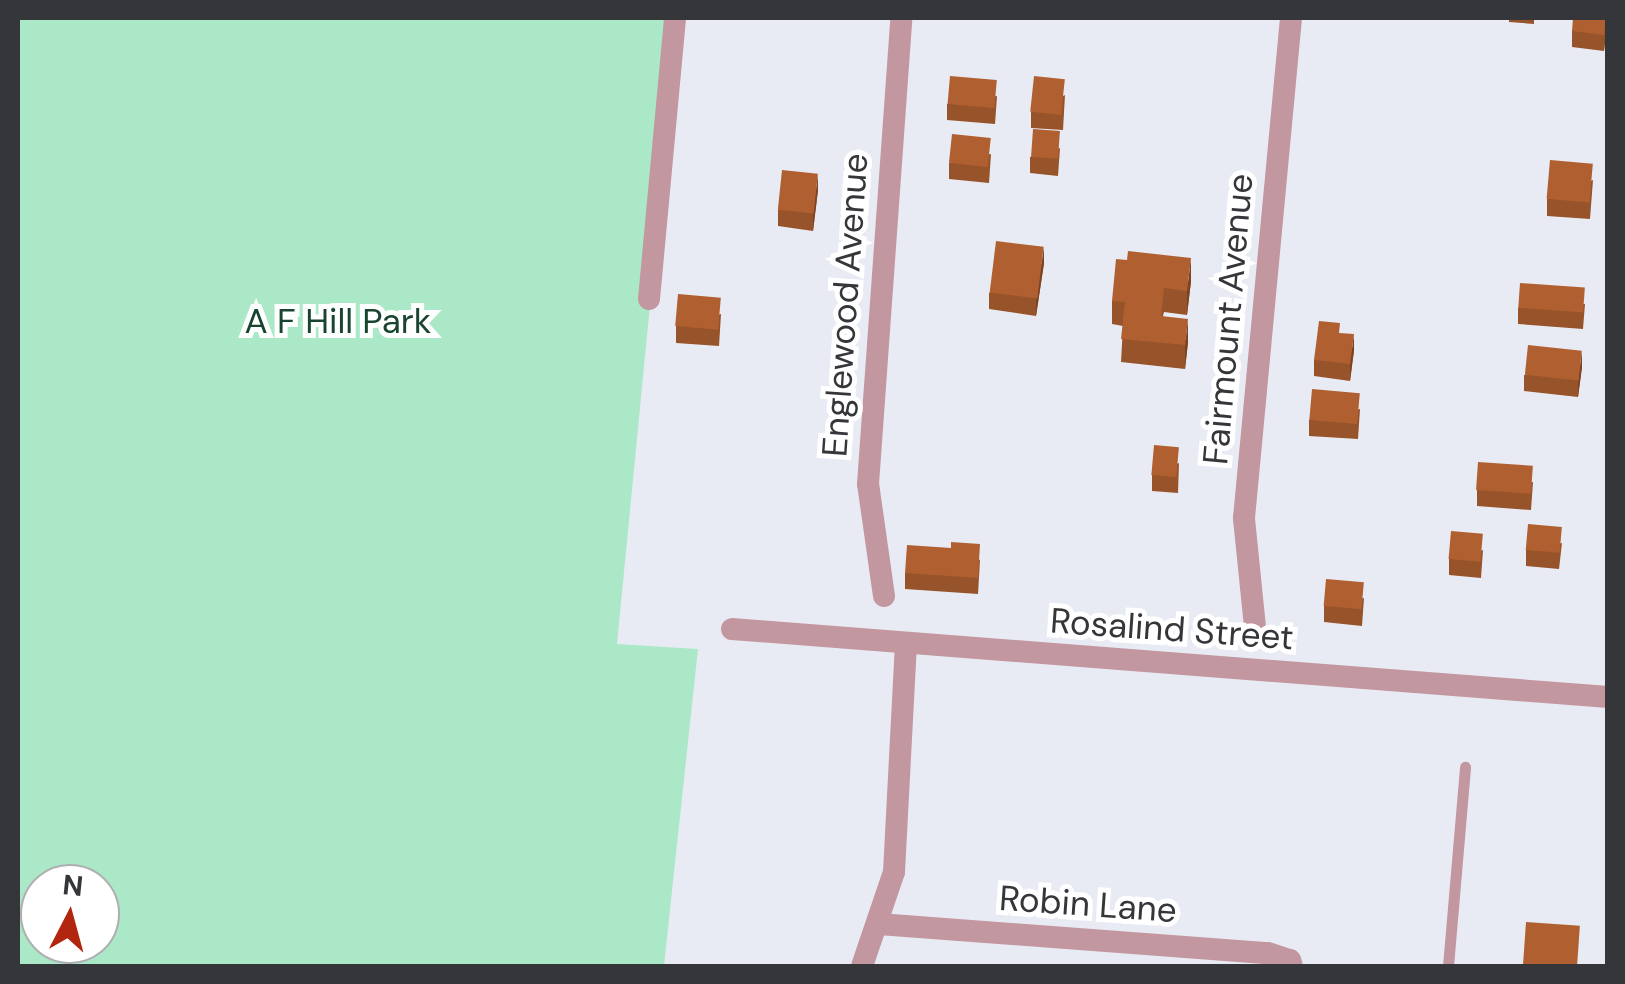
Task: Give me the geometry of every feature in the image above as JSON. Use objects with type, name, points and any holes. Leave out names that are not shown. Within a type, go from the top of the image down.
[{"type":"street","points":[[649,299],[675,18]]},
{"type":"street","name":"Englewood Avenue","points":[[884,596],[868,484],[901,18]]},
{"type":"street","name":"Fairmount Avenue","points":[[1256,626],[1244,518],[1291,18]]},
{"type":"street","name":"Rosalind Street","points":[[732,629],[1608,696]]},
{"type":"street","points":[[862,966],[894,872],[906,644]]},
{"type":"street","name":"Robin Lane","points":[[879,924],[1268,952],[1291,963]]},
{"type":"lane","points":[[1448,966],[1466,767]]},
{"type":"green space","name":"A F Hill Park","points":[[18,18],[678,18],[617,644],[698,649],[664,966],[18,966]]},
{"type":"building","points":[[1573,18],[1606,18],[1604,35],[1572,31]]},
{"type":"building","points":[[950,76],[997,80],[994,108],[948,104]]},
{"type":"building","points":[[1034,76],[1065,79],[1061,115],[1030,112]]},
{"type":"building","points":[[1033,129],[1060,131],[1058,159],[1031,157]]},
{"type":"building","points":[[952,134],[991,138],[988,167],[949,163]]},
{"type":"building","points":[[1550,160],[1593,164],[1589,203],[1547,199]]},
{"type":"building","points":[[782,170],[818,174],[814,214],[778,210]]},
{"type":"building","points":[[996,241],[1044,247],[1037,298],[990,293]]},
{"type":"building","points":[[1128,251],[1191,258],[1187,291],[1164,288],[1161,316],[1188,319],[1185,345],[1121,339],[1125,302],[1112,301],[1116,259],[1127,260]]},
{"type":"building","points":[[1520,283],[1585,288],[1583,312],[1518,308]]},
{"type":"building","points":[[678,294],[721,298],[718,330],[675,326]]},
{"type":"building","points":[[1319,321],[1340,323],[1339,333],[1354,334],[1350,364],[1314,360]]},
{"type":"building","points":[[1528,345],[1582,351],[1579,380],[1525,375]]},
{"type":"building","points":[[1312,389],[1360,393],[1357,424],[1309,420]]},
{"type":"building","points":[[1154,445],[1179,447],[1176,477],[1151,475]]},
{"type":"building","points":[[1478,462],[1533,466],[1531,494],[1476,490]]},
{"type":"building","points":[[1528,524],[1562,527],[1560,553],[1526,550]]},
{"type":"building","points":[[1451,531],[1483,534],[1480,562],[1449,559]]},
{"type":"building","points":[[951,542],[980,544],[978,578],[905,573],[907,545],[951,548]]},
{"type":"building","points":[[1326,579],[1364,582],[1362,609],[1324,606]]},
{"type":"building","points":[[1526,922],[1580,926],[1577,966],[1523,965]]}]
